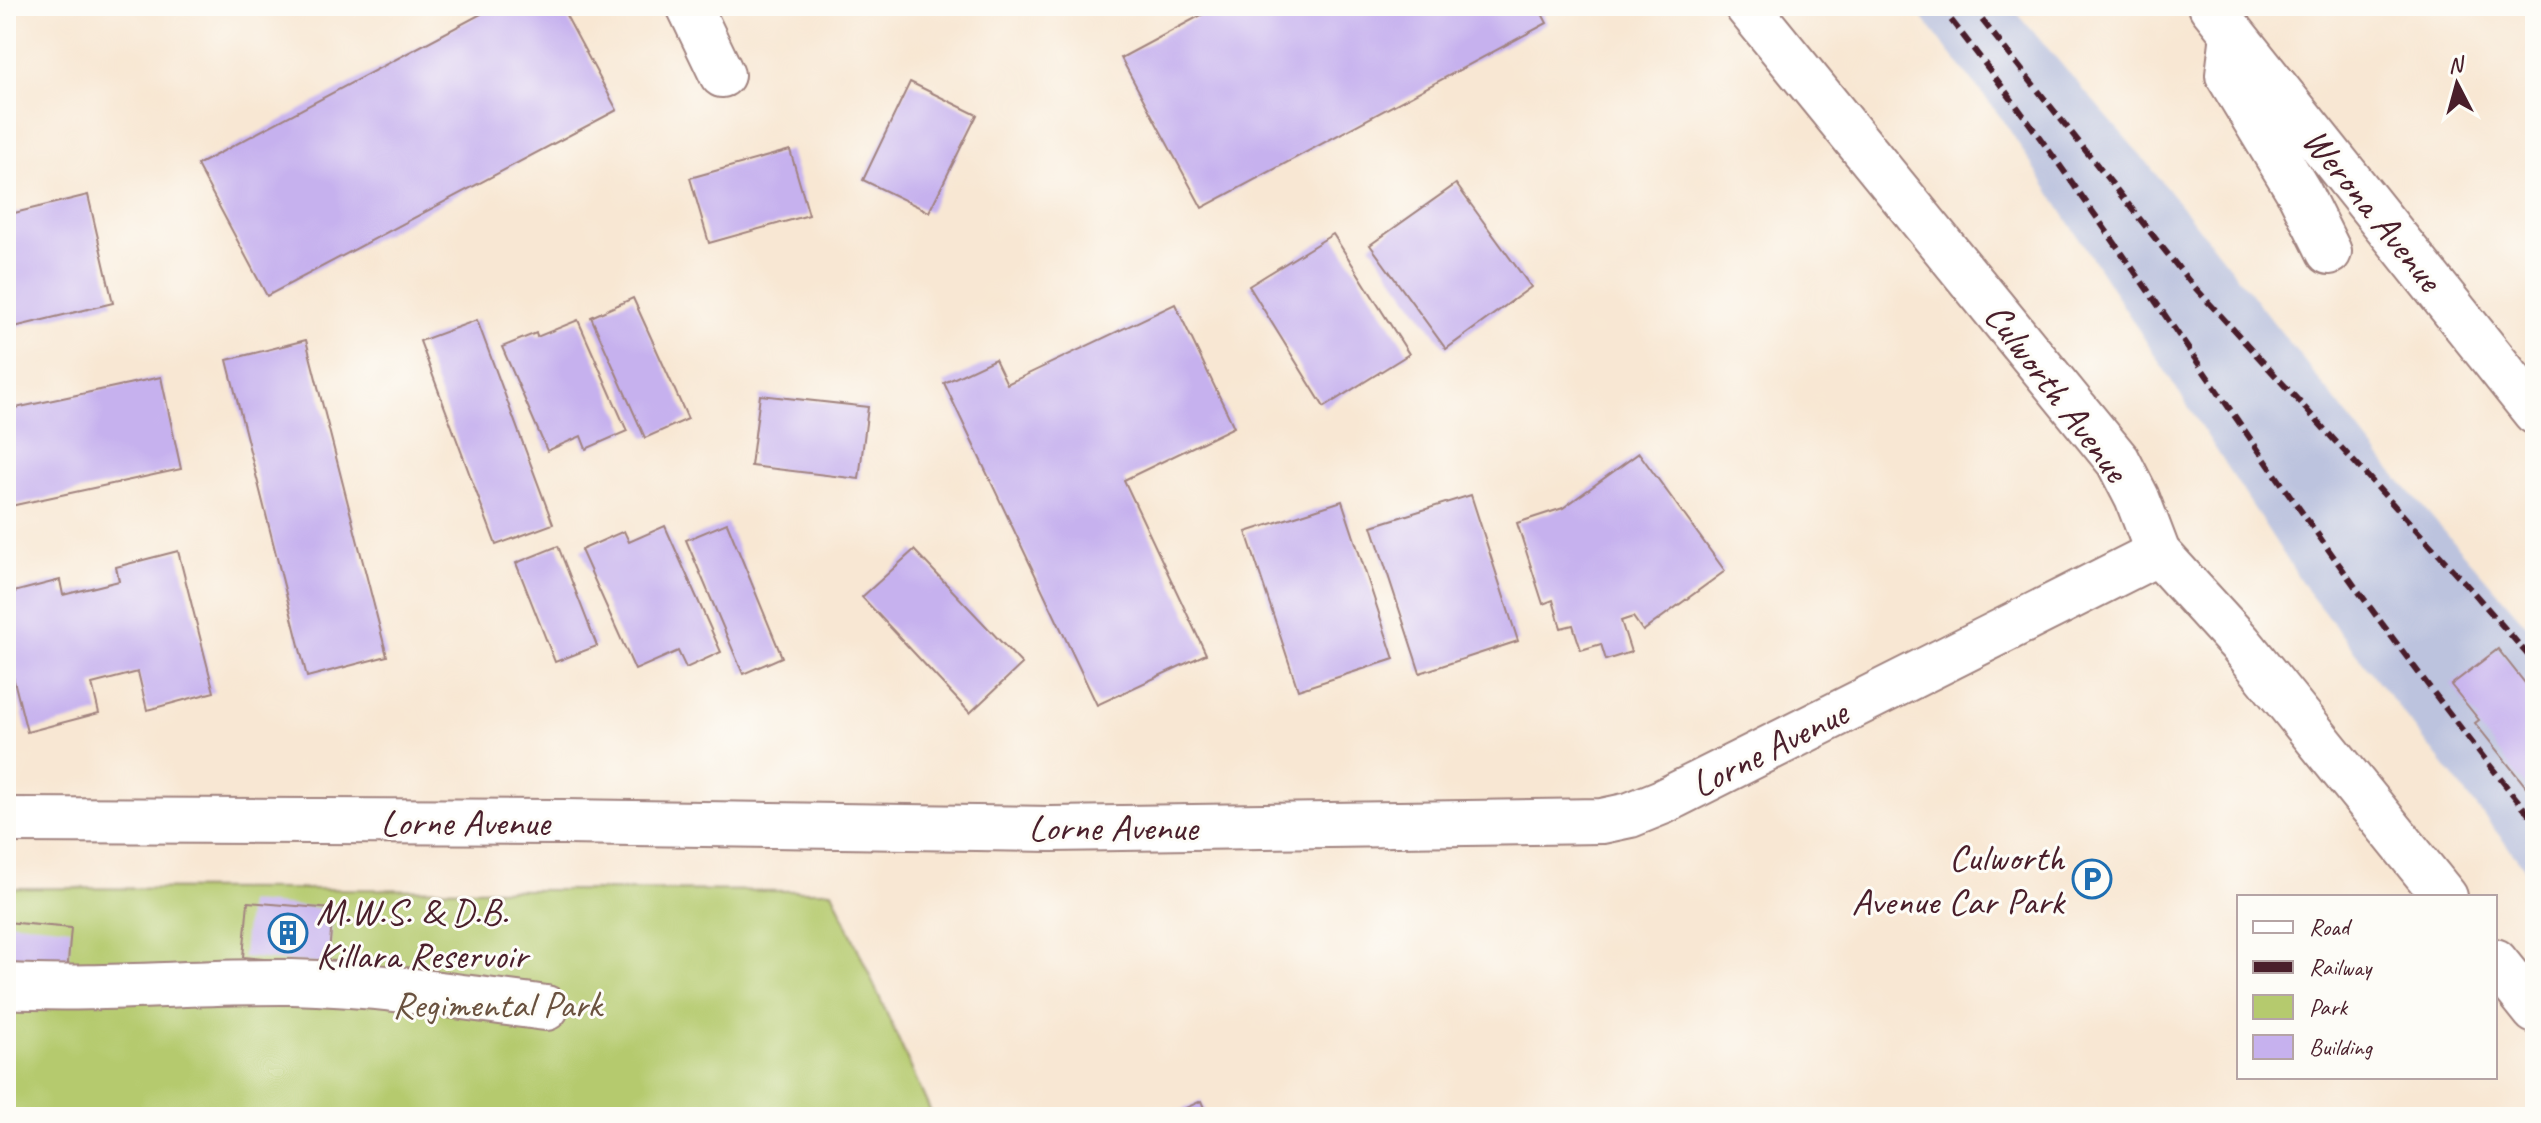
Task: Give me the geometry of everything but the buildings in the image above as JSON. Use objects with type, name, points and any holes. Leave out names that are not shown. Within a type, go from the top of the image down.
[{"type":"street","points":[[689,6],[722,75]]},
{"type":"street","name":"Culworth Avenue","points":[[1747,6],[2118,461],[2137,498],[2158,553],[2240,643],[2443,895]]},
{"type":"street","points":[[2221,15],[2228,75],[2300,194],[2329,252]]},
{"type":"street","name":"Werona Avenue","points":[[2221,15],[2535,412]]},
{"type":"street","name":"Lorne Avenue","points":[[6,820],[563,822],[1051,829],[1602,821],[1630,815],[1662,802],[2158,553]]},
{"type":"street","points":[[2497,964],[2535,1011]]},
{"type":"street","points":[[6,986],[63,989],[291,982],[373,986],[546,1008]]},
{"type":"shaded area","points":[[1913,6],[2011,6],[2148,164],[2388,467],[2535,635],[2535,881],[2308,592],[2003,120]]},
{"type":"green space","name":"Regimental Park","points":[[6,888],[832,891],[933,1117],[6,1117]]},
{"type":"railway","points":[[1940,6],[2038,135],[2369,606],[2535,822]]},
{"type":"railway","points":[[1971,6],[2189,281],[2535,663]]},
{"type":"place","name":"Culworth Avenue Car Park","points":[[2092,879]]},
{"type":"place","name":"M.W.S. & D.B. Killara Reservoir","points":[[288,933]]}]
